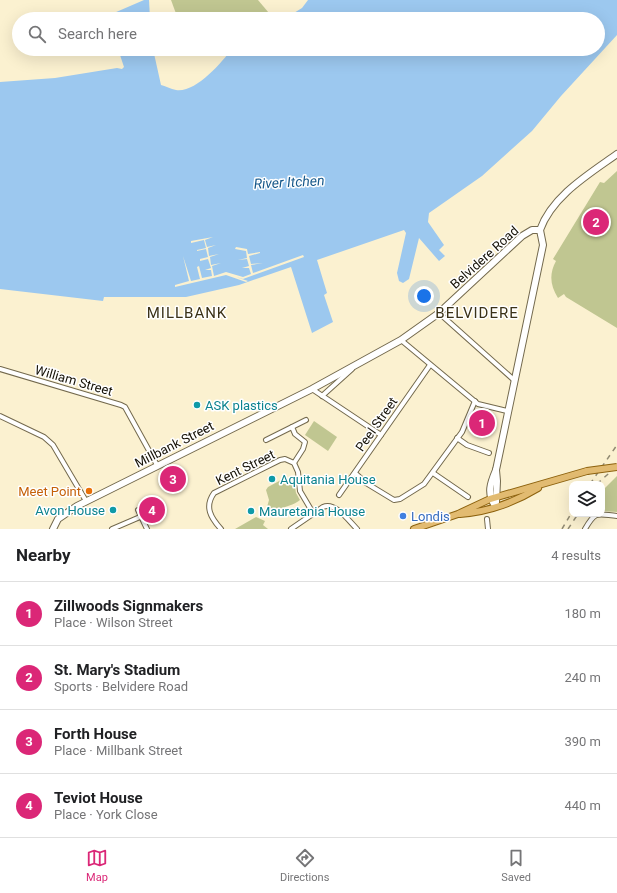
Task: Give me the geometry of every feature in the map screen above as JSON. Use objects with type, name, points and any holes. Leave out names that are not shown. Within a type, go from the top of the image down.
[{"type":"main road","points":[[414,529],[458,514],[490,499],[587,471],[617,467]]},
{"type":"main road","points":[[458,514],[477,513],[527,494],[542,485]]},
{"type":"street","name":"Belvidere Road","points":[[312,389],[402,340],[439,313],[522,236],[532,230],[540,230],[548,213],[569,191],[617,154]]},
{"type":"street","points":[[495,506],[490,499],[489,491],[496,470],[507,411],[543,244],[540,230]]},
{"type":"street","points":[[439,313],[514,380]]},
{"type":"street","points":[[402,340],[430,365],[475,401],[482,405],[507,411]]},
{"type":"street","name":"Peel Street","points":[[339,495],[430,365]]},
{"type":"street","name":"Belvidere Road","points":[[322,396],[355,366]]},
{"type":"street","name":"William Street","points":[[0,369],[121,405],[124,407],[157,465]]},
{"type":"street","points":[[312,389],[381,435]]},
{"type":"street","name":"Millbank Street","points":[[53,529],[58,519],[62,515],[86,501],[312,389]]},
{"type":"street","points":[[355,473],[366,483],[394,500],[400,499],[422,487],[464,428],[468,413],[475,401]]},
{"type":"street","points":[[0,416],[44,436],[53,445],[86,501]]},
{"type":"street","points":[[266,440],[306,420]]},
{"type":"street","points":[[292,427],[295,434],[305,442],[305,446],[294,463]]},
{"type":"street","points":[[457,438],[467,445],[489,453]]},
{"type":"street","name":"Kent Street","points":[[221,529],[208,510],[209,499],[214,493],[280,460],[285,459],[294,463],[298,472],[300,491],[313,513]]},
{"type":"street","points":[[495,506],[497,497],[496,470]]},
{"type":"street","points":[[433,473],[468,497]]},
{"type":"street","points":[[291,529],[326,505],[332,506],[357,529]]},
{"type":"street","points":[[138,510],[147,529]]},
{"type":"street","points":[[585,529],[592,516],[596,514],[617,516]]},
{"type":"street","points":[[112,529],[140,517]]},
{"type":"street","points":[[487,519],[488,529]]},
{"type":"green space","points":[[171,0],[258,0],[268,12],[175,12]]},
{"type":"green space","points":[[617,171],[617,328],[566,297],[564,294],[558,298],[553,289],[551,275],[556,261],[553,259],[600,182],[604,183]]},
{"type":"green space","points":[[314,421],[337,437],[328,451],[305,435]]},
{"type":"green space","points":[[617,476],[617,512],[605,511],[605,488]]},
{"type":"green space","points":[[281,480],[284,484],[294,481],[296,493],[300,500],[275,512],[267,507],[269,500],[266,490],[268,487]]},
{"type":"green space","points":[[256,517],[265,521],[263,525],[268,529],[235,529]]},
{"type":"water","points":[[144,0],[149,0],[150,12],[116,12]]},
{"type":"water","points":[[308,0],[617,0],[617,35],[605,48],[605,12],[295,12],[302,8]]},
{"type":"water","name":"River Itchen","points":[[120,56],[155,56],[161,85],[176,90],[184,90],[200,82],[226,56],[598,56],[561,96],[532,131],[482,176],[429,213],[428,222],[444,245],[439,250],[445,256],[439,261],[419,238],[409,279],[403,283],[399,281],[397,273],[406,233],[404,230],[317,260],[327,293],[324,295],[333,322],[312,333],[291,267],[239,285],[186,297],[104,297],[103,301],[0,289],[0,82],[55,78],[117,68],[122,69],[124,67]]},
{"type":"pier","points":[[213,237],[205,240],[207,247],[216,245],[208,248],[209,256],[219,254],[210,257],[211,265],[221,263],[212,266],[214,276],[226,272],[243,277],[251,274],[249,268],[242,268],[249,266],[247,259],[238,260],[247,258],[246,251],[235,249],[236,247],[247,249],[248,254],[260,252],[249,256],[251,264],[263,263],[251,265],[253,273],[303,255],[304,257],[243,279],[236,277],[248,281],[246,282],[226,275],[175,287],[175,285],[189,281],[183,256],[191,281],[200,279],[197,267],[199,266],[202,278],[212,276],[211,270],[205,270],[211,268],[208,259],[200,261],[200,259],[208,257],[206,249],[197,251],[206,248],[204,240],[191,243],[191,241]]},
{"type":"railway","points":[[592,481],[617,445]]},
{"type":"railway","points":[[600,481],[617,466]]},
{"type":"railway","points":[[562,529],[569,517]]},
{"type":"railway","points":[[568,529],[576,517]]},
{"type":"place","name":"St. Mary's Stadium","points":[[596,222]]},
{"type":"place","name":"ASK plastics","points":[[197,405]]},
{"type":"place","name":"Zillwoods Signmakers","points":[[482,423]]},
{"type":"place","name":"Forth House","points":[[173,479]]},
{"type":"place","name":"Aquitania House","points":[[272,479]]},
{"type":"place","name":"Meet Point","points":[[89,491]]},
{"type":"place","name":"Avon House","points":[[113,510]]},
{"type":"place","name":"Teviot House","points":[[152,510]]},
{"type":"place","name":"Mauretania House","points":[[251,511]]},
{"type":"place","name":"Londis","points":[[403,516]]},
{"type":"district","name":"MILLBANK","points":[[187,313]]},
{"type":"district","name":"BELVIDERE","points":[[477,313]]}]
